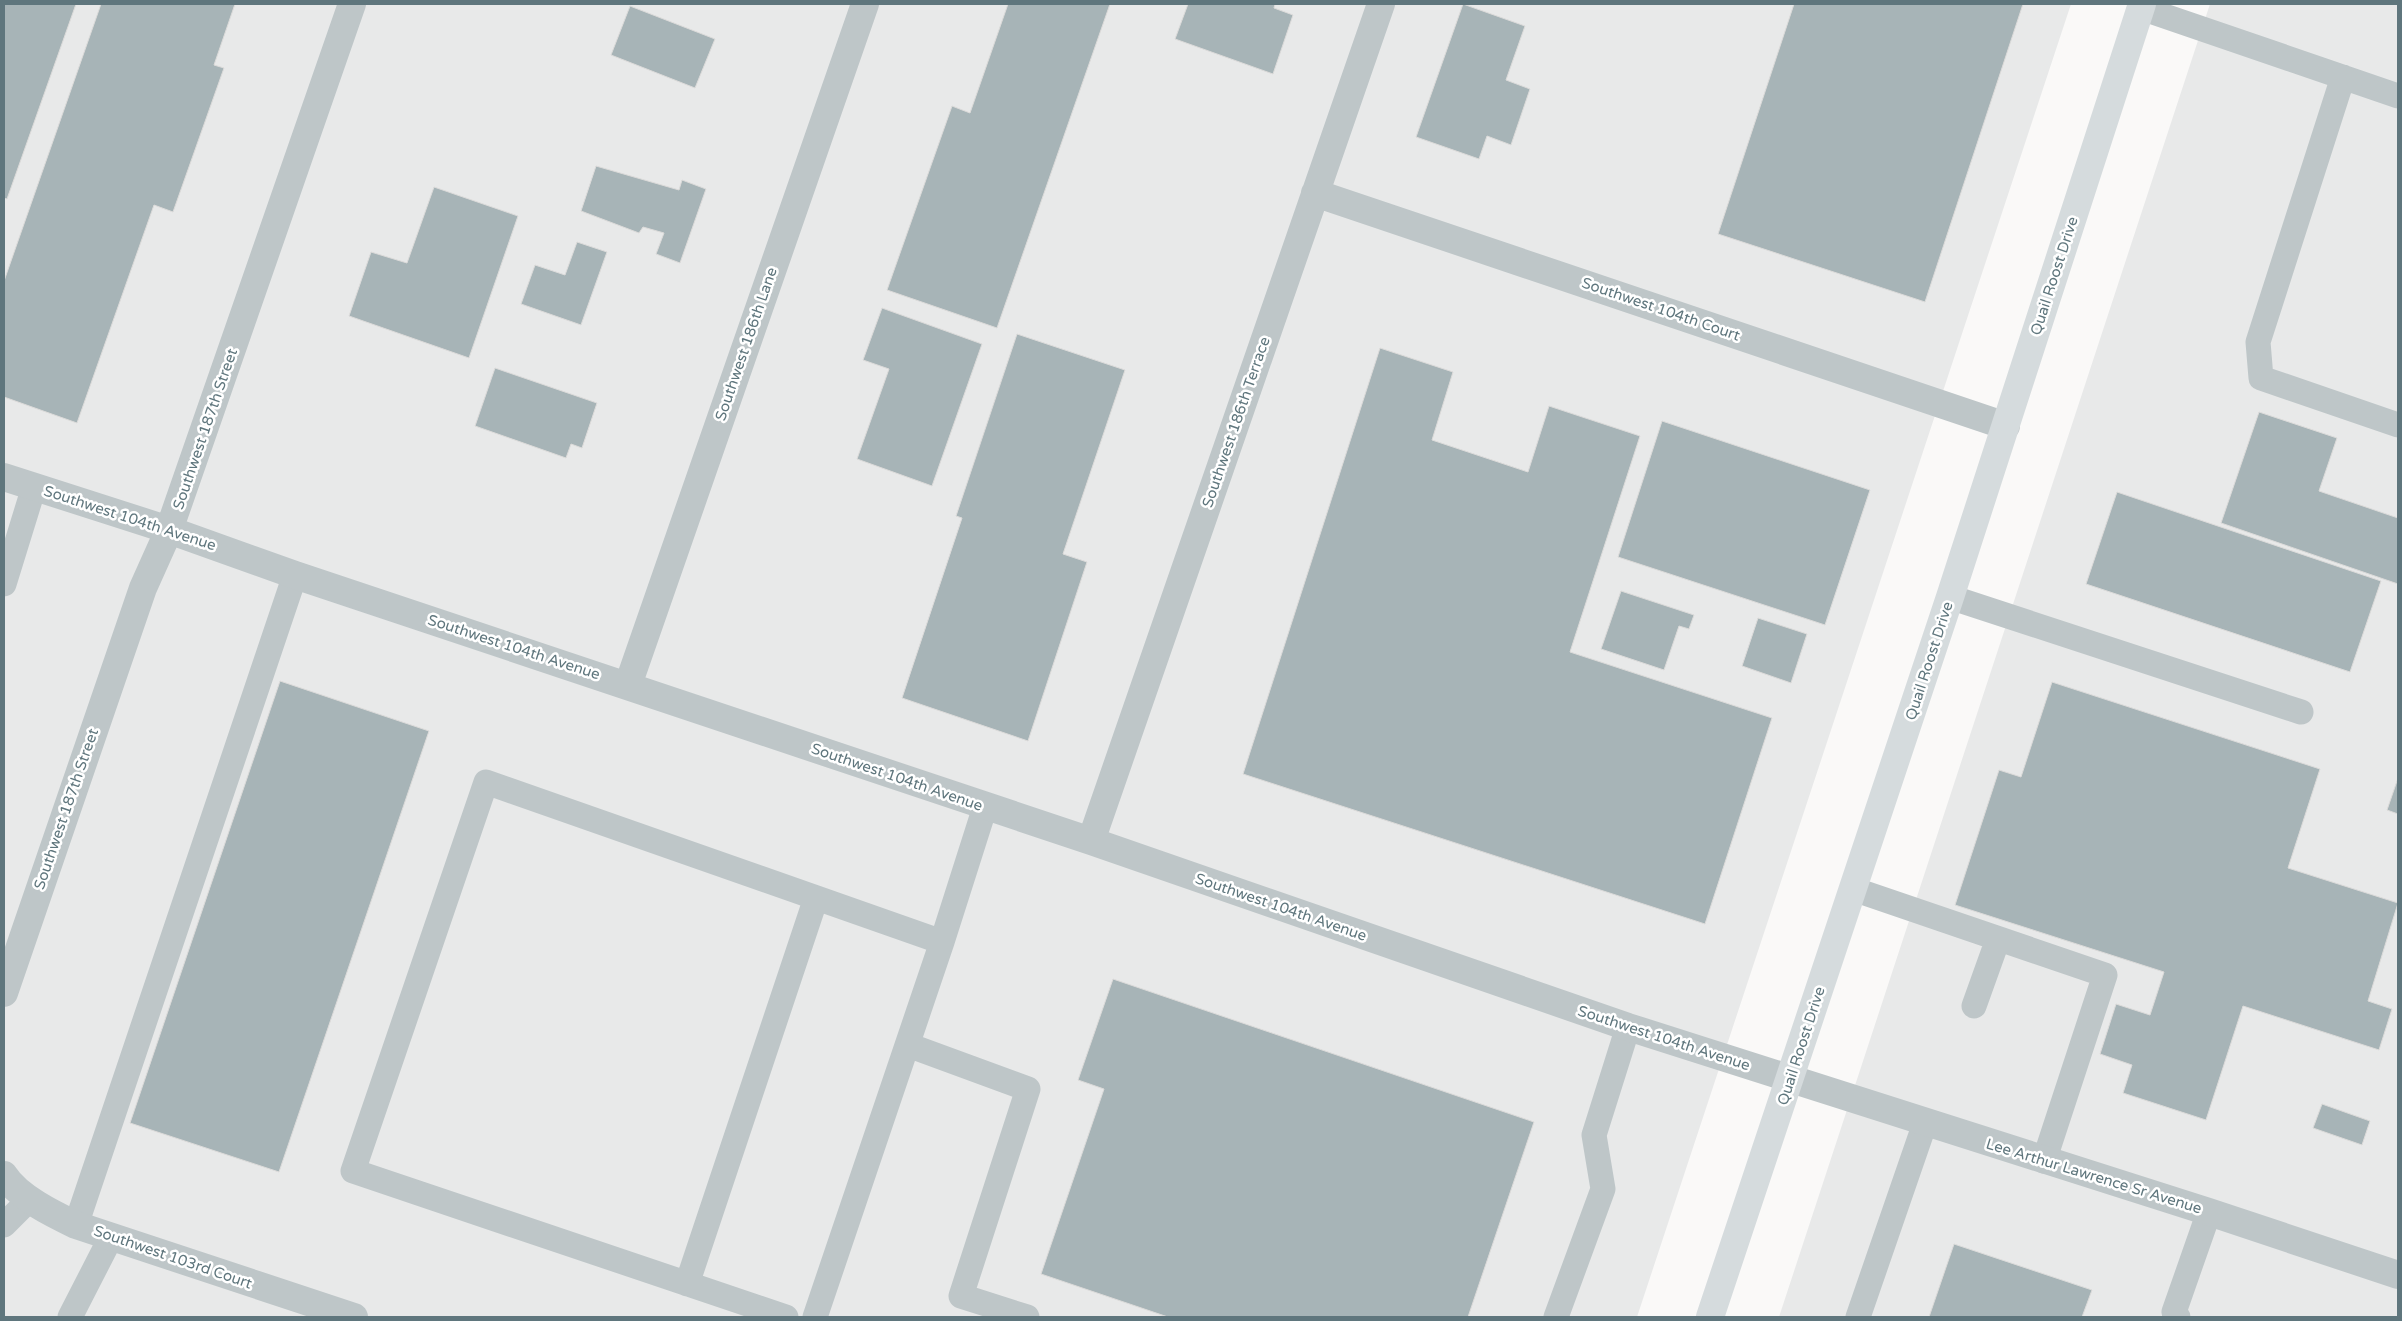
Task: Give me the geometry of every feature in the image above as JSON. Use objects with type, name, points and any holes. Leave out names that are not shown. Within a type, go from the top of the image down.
[{"type":"main road","name":"Quail Roost Drive","points":[[1710,1317],[1950,597],[2142,6]]},
{"type":"street","name":"Southwest 187th Street","points":[[4,993],[143,588],[169,530],[352,4]]},
{"type":"street","name":"Southwest 186th Lane","points":[[628,685],[865,4]]},
{"type":"street","name":"Southwest 186th Terrace","points":[[1090,841],[1381,4]]},
{"type":"street","name":"Southwest 104th Court","points":[[1315,192],[2006,426]]},
{"type":"street","name":"Southwest 104th Avenue","points":[[4,477],[169,530],[295,575],[1090,841],[1628,1027],[1790,1080]]},
{"type":"street","name":"Lee Arthur Lawrence Sr Avenue","points":[[1790,1080],[2209,1212],[2398,1275]]},
{"type":"street","name":"Southwest 103rd Court","points":[[4,1175],[30,1199],[76,1225],[354,1317]]},
{"type":"lane","points":[[2142,6],[2398,96]]},
{"type":"lane","points":[[2343,77],[2258,342],[2261,378],[2398,425]]},
{"type":"lane","points":[[4,584],[34,487]]},
{"type":"lane","points":[[76,1225],[295,575]]},
{"type":"lane","points":[[1950,597],[2301,712]]},
{"type":"lane","points":[[786,1317],[353,1171],[486,782],[942,942]]},
{"type":"lane","points":[[815,1317],[908,1046],[985,806]]},
{"type":"lane","points":[[1853,889],[2105,975],[2044,1161]]},
{"type":"lane","points":[[687,1284],[816,898]]},
{"type":"lane","points":[[1974,1006],[1998,939]]},
{"type":"lane","points":[[1556,1317],[1604,1189],[1594,1134],[1628,1027]]},
{"type":"lane","points":[[908,1046],[1028,1089],[961,1296],[1027,1317]]},
{"type":"lane","points":[[1858,1317],[1925,1123]]},
{"type":"lane","points":[[4,1225],[30,1199]]},
{"type":"lane","points":[[2169,1315],[2209,1212]]},
{"type":"lane","points":[[70,1317],[110,1237]]},
{"type":"shaded area","points":[[4,4],[2071,4],[1637,1317],[4,1317]]},
{"type":"shaded area","points":[[2210,4],[2398,4],[2398,1317],[1779,1317]]},
{"type":"building","points":[[4,4],[76,4],[7,199],[4,198]]},
{"type":"building","points":[[101,4],[235,4],[214,65],[224,68],[173,212],[154,205],[77,423],[4,397],[4,281]]},
{"type":"building","points":[[1008,4],[1110,4],[997,328],[887,290],[952,106],[970,113]]},
{"type":"building","points":[[1188,4],[1275,4],[1274,8],[1293,15],[1273,74],[1175,39]]},
{"type":"building","points":[[1463,4],[1525,26],[1506,80],[1530,89],[1511,145],[1487,136],[1479,159],[1416,137]]},
{"type":"building","points":[[1794,4],[2023,4],[1925,302],[1718,234]]},
{"type":"building","points":[[630,6],[715,39],[695,88],[611,55]]},
{"type":"building","points":[[596,166],[679,190],[682,180],[706,189],[680,263],[656,254],[664,233],[643,227],[639,233],[581,211]]},
{"type":"building","points":[[434,187],[518,216],[469,358],[349,316],[371,252],[407,263]]},
{"type":"building","points":[[577,242],[607,252],[581,325],[521,304],[535,265],[565,275]]},
{"type":"building","points":[[882,308],[982,344],[932,486],[857,459],[889,369],[863,360]]},
{"type":"building","points":[[1017,334],[1125,370],[1063,554],[1087,562],[1028,741],[902,698],[962,518],[956,516]]},
{"type":"building","points":[[1380,348],[1453,372],[1432,440],[1528,472],[1549,406],[1640,436],[1570,652],[1772,718],[1705,924],[1243,774]]},
{"type":"building","points":[[495,368],[597,403],[582,448],[571,444],[566,458],[475,426]]},
{"type":"building","points":[[2259,412],[2337,438],[2319,491],[2398,518],[2398,584],[2221,523]]},
{"type":"building","points":[[1662,421],[1870,490],[1825,625],[1618,557]]},
{"type":"building","points":[[2117,492],[2381,581],[2350,672],[2086,584]]},
{"type":"building","points":[[1621,591],[1694,615],[1689,629],[1679,626],[1664,670],[1601,649]]},
{"type":"building","points":[[1758,618],[1807,634],[1791,683],[1742,666]]},
{"type":"building","points":[[280,681],[429,731],[279,1172],[130,1123]]},
{"type":"building","points":[[2052,682],[2320,769],[2288,868],[2398,903],[2368,1001],[2392,1009],[2379,1050],[2243,1006],[2206,1120],[2123,1093],[2132,1065],[2100,1054],[2116,1004],[2150,1015],[2164,972],[1955,905],[1999,770],[2021,777]]},
{"type":"building","points":[[2398,778],[2398,814],[2387,810]]},
{"type":"building","points":[[1113,979],[1534,1122],[1468,1317],[1168,1317],[1041,1274],[1104,1089],[1078,1080]]},
{"type":"building","points":[[2322,1104],[2370,1121],[2362,1145],[2313,1128]]},
{"type":"building","points":[[1954,1244],[2092,1290],[2082,1317],[1929,1317]]}]
